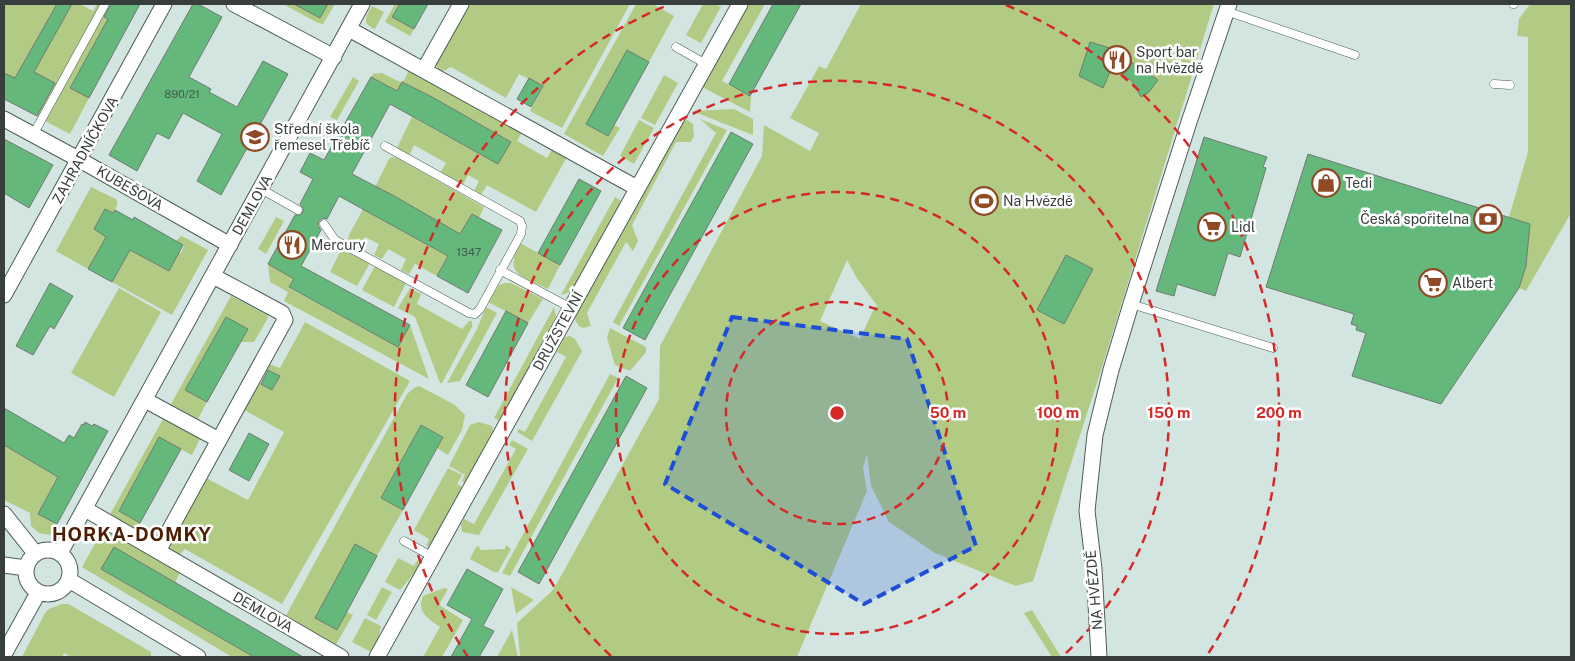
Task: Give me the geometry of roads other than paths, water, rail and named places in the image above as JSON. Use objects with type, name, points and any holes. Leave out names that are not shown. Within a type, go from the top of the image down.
[{"type":"street","name":"ZAHRADNÍČKOVA","points":[[4,296],[164,4]]},
{"type":"street","points":[[234,4],[334,57]]},
{"type":"street","name":"DEMLOVA","points":[[60,553],[362,4]]},
{"type":"street","points":[[424,70],[461,4]]},
{"type":"street","name":"DRUŽSTEVNÍ","points":[[377,657],[740,4]]},
{"type":"street","name":"NA HVĚZDĚ","points":[[1099,657],[1094,569],[1087,511],[1095,435],[1111,370],[1131,304],[1228,7]]},
{"type":"street","points":[[349,29],[637,188]]},
{"type":"street","name":"KUBEŠOVA","points":[[4,119],[230,245]]},
{"type":"street","points":[[158,551],[286,320],[282,313],[213,276]]},
{"type":"street","points":[[145,400],[219,440]]},
{"type":"street","name":"DEMLOVA","points":[[84,509],[341,657]]},
{"type":"street","points":[[4,514],[35,553]]},
{"type":"street","points":[[49,549],[60,553],[68,562],[70,568],[69,580],[57,593],[45,594],[38,592],[27,581],[26,568],[29,559],[35,553],[43,550],[49,549]]},
{"type":"street","points":[[4,565],[26,568]]},
{"type":"street","points":[[69,580],[198,657]]},
{"type":"street","points":[[4,654],[38,592]]},
{"type":"lane","points":[[33,135],[105,4]]},
{"type":"lane","points":[[1228,7],[1355,55]]},
{"type":"lane","points":[[676,47],[706,64]]},
{"type":"lane","points":[[1494,84],[1510,85]]},
{"type":"lane","points":[[324,224],[335,240],[469,313],[475,314],[480,309],[521,234],[522,226],[520,221],[385,146]]},
{"type":"lane","points":[[261,189],[298,210]]},
{"type":"lane","points":[[500,270],[571,308]]},
{"type":"lane","points":[[1131,304],[1273,348]]},
{"type":"lane","points":[[404,541],[432,557]]},
{"type":"place","name":"Sport bar na Hvězdě","points":[[1117,60]]},
{"type":"place","name":"Střední škola řemesel Třebíč","points":[[255,137]]},
{"type":"place","name":"Tedi","points":[[1326,183]]},
{"type":"place","name":"Na Hvězdě","points":[[984,201]]},
{"type":"place","name":"Česká spořitelna","points":[[1488,219]]},
{"type":"place","name":"Lidl","points":[[1212,227]]},
{"type":"place","name":"Mercury","points":[[292,245]]},
{"type":"place","name":"Albert","points":[[1433,283]]},
{"type":"district","name":"HORKA-DOMKY","points":[[132,534]]}]
